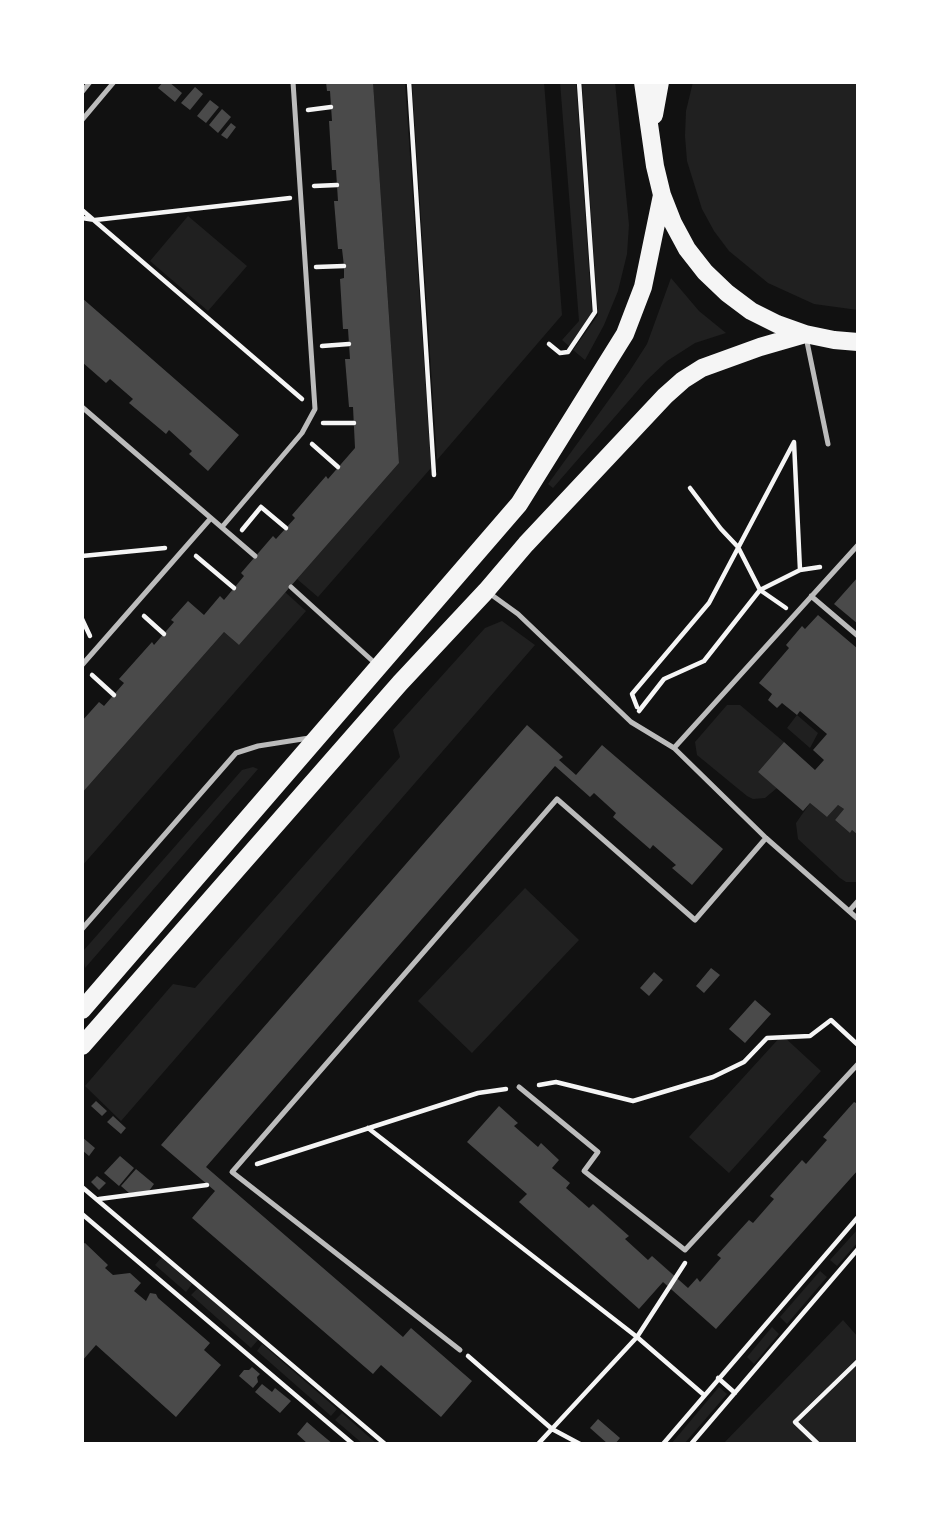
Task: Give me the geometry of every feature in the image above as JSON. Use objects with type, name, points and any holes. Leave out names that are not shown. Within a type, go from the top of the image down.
[{"type":"main road","points":[[643,82],[653,136]]},
{"type":"main road","points":[[660,82],[654,106],[655,166],[673,223],[705,272],[751,311],[777,324],[805,334],[858,342]]},
{"type":"main road","points":[[82,1010],[519,504],[613,356],[635,313],[643,288],[662,195]]},
{"type":"main road","points":[[82,1046],[400,682],[682,380],[702,368],[732,356],[805,334]]},
{"type":"lane","points":[[82,92],[90,82]]},
{"type":"lane","points":[[82,120],[114,82]]},
{"type":"lane","points":[[222,527],[302,433],[315,410],[293,82]]},
{"type":"lane","points":[[805,334],[828,444]]},
{"type":"lane","points":[[82,407],[256,556]]},
{"type":"lane","points":[[82,665],[211,518]]},
{"type":"lane","points":[[674,748],[858,545]]},
{"type":"lane","points":[[290,587],[379,667]]},
{"type":"lane","points":[[486,591],[519,614],[631,722],[674,748],[766,838],[858,919]]},
{"type":"lane","points":[[811,596],[858,636]]},
{"type":"lane","points":[[82,929],[236,753],[258,746],[319,736]]},
{"type":"lane","points":[[460,1350],[232,1172],[557,799],[695,920],[766,838]]},
{"type":"lane","points":[[850,910],[858,901]]},
{"type":"lane","points":[[519,1087],[598,1152],[584,1171],[685,1250],[858,1064]]},
{"type":"path","points":[[409,82],[435,475]]},
{"type":"path","points":[[549,344],[560,353],[568,352],[595,314],[579,82]]},
{"type":"path","points":[[303,111],[331,107]]},
{"type":"path","points":[[309,187],[337,185]]},
{"type":"path","points":[[82,218],[95,220],[301,197]]},
{"type":"path","points":[[82,210],[315,410]]},
{"type":"path","points":[[314,268],[344,266]]},
{"type":"path","points":[[319,347],[349,344]]},
{"type":"path","points":[[321,423],[354,423]]},
{"type":"path","points":[[800,570],[794,442],[709,603],[632,694],[639,712],[664,679],[704,661],[760,590],[800,570],[841,563]]},
{"type":"path","points":[[312,444],[338,467]]},
{"type":"path","points":[[690,488],[738,547],[760,590],[796,614]]},
{"type":"path","points":[[261,507],[286,528]]},
{"type":"path","points":[[82,556],[187,546]]},
{"type":"path","points":[[197,556],[234,588]]},
{"type":"path","points":[[144,616],[164,634]]},
{"type":"path","points":[[92,675],[114,695]]},
{"type":"path","points":[[368,1128],[637,1337],[704,1395]]},
{"type":"path","points":[[98,1199],[207,1185]]},
{"type":"path","points":[[82,1187],[385,1444]]},
{"type":"path","points":[[82,1214],[353,1444]]},
{"type":"path","points":[[663,1444],[858,1217]]},
{"type":"path","points":[[691,1444],[858,1249]]},
{"type":"path","points":[[538,1444],[637,1337],[685,1263],[685,1250]]},
{"type":"path","points":[[460,1350],[552,1429],[580,1444]]},
{"type":"path","points":[[818,1444],[795,1422],[858,1361]]},
{"type":"path","points":[[718,1378],[735,1393]]},
{"type":"shaded area","points":[[373,82],[405,82],[431,468],[318,597],[297,579],[399,463]]},
{"type":"shaded area","points":[[412,82],[544,82],[562,315],[437,460]]},
{"type":"shaded area","points":[[560,82],[576,82],[592,314],[569,346],[562,340],[579,321]]},
{"type":"shaded area","points":[[582,82],[615,82],[629,225],[627,254],[618,291],[585,360],[573,350],[598,315]]},
{"type":"shaded area","points":[[693,82],[858,82],[858,310],[814,304],[768,283],[729,251],[714,231],[702,209],[687,161],[686,111]]},
{"type":"shaded area","points":[[188,216],[247,266],[208,311],[150,261]]},
{"type":"shaded area","points":[[671,278],[699,311],[726,333],[695,343],[667,361],[646,381],[553,488],[548,484],[647,344]]},
{"type":"shaded area","points":[[285,592],[306,611],[82,866],[82,793],[224,632],[239,645]]},
{"type":"shaded area","points":[[502,621],[535,645],[121,1121],[85,1086],[173,984],[195,988],[400,757],[393,730],[485,628]]},
{"type":"shaded area","points":[[727,705],[740,705],[784,742],[758,772],[777,788],[765,798],[753,799],[747,796],[697,755],[695,742]]},
{"type":"shaded area","points":[[797,715],[818,733],[810,748],[787,728]]},
{"type":"shaded area","points":[[253,767],[258,769],[85,968],[84,950],[242,770]]},
{"type":"shaded area","points":[[810,803],[827,817],[838,805],[844,809],[835,820],[850,833],[852,830],[858,835],[858,882],[846,882],[840,878],[798,839],[796,823]]},
{"type":"shaded area","points":[[525,888],[579,940],[472,1053],[418,1001]]},
{"type":"shaded area","points":[[782,1035],[821,1071],[729,1173],[689,1137]]},
{"type":"shaded area","points":[[858,1229],[858,1242],[837,1266],[830,1260]]},
{"type":"shaded area","points":[[162,1257],[192,1284],[186,1292],[155,1265]]},
{"type":"shaded area","points":[[820,1271],[827,1277],[787,1324],[780,1317]]},
{"type":"shaded area","points":[[198,1288],[258,1340],[251,1348],[191,1295]]},
{"type":"shaded area","points":[[843,1320],[858,1337],[858,1444],[723,1444]]},
{"type":"shaded area","points":[[772,1327],[779,1334],[754,1364],[747,1357]]},
{"type":"shaded area","points":[[262,1344],[337,1409],[331,1416],[257,1351]]},
{"type":"shaded area","points":[[719,1387],[727,1394],[684,1444],[671,1444]]},
{"type":"shaded area","points":[[342,1413],[377,1444],[363,1444],[335,1420]]},
{"type":"building","points":[[163,82],[169,82],[182,93],[175,102],[158,88]]},
{"type":"building","points":[[326,82],[373,82],[399,463],[239,645],[224,632],[82,793],[82,721],[99,702],[104,706],[124,683],[119,679],[152,642],[154,645],[188,601],[204,615],[220,596],[224,600],[244,576],[241,573],[273,536],[276,539],[295,518],[292,515],[355,448],[353,407],[349,407],[345,359],[350,359],[348,329],[343,329],[340,279],[344,278],[344,266],[342,249],[338,249],[334,201],[338,201],[336,170],[332,170],[330,91],[327,91]]},
{"type":"building","points":[[195,87],[203,94],[190,110],[181,103]]},
{"type":"building","points":[[210,100],[219,107],[206,123],[197,116]]},
{"type":"building","points":[[222,109],[231,117],[218,133],[209,125]]},
{"type":"building","points":[[231,123],[236,127],[227,139],[221,135]]},
{"type":"building","points":[[82,298],[239,435],[208,471],[189,454],[192,451],[169,430],[166,434],[129,403],[133,399],[110,379],[106,383],[82,362]]},
{"type":"building","points":[[858,577],[858,624],[834,604]]},
{"type":"building","points":[[818,615],[858,649],[858,835],[852,830],[850,833],[835,820],[844,809],[838,805],[827,817],[810,803],[803,811],[758,772],[784,742],[815,770],[824,760],[813,750],[827,734],[800,711],[797,715],[782,703],[777,708],[768,700],[772,694],[759,683],[789,648],[786,645],[802,626],[805,629]]},
{"type":"building","points":[[527,725],[563,757],[559,760],[576,775],[602,745],[723,849],[692,885],[672,868],[676,865],[653,845],[650,849],[613,817],[616,813],[594,793],[590,797],[555,766],[206,1167],[403,1337],[411,1328],[472,1381],[441,1417],[381,1365],[373,1374],[192,1218],[215,1191],[161,1145]]},
{"type":"building","points":[[711,968],[720,975],[704,993],[696,986]]},
{"type":"building","points":[[654,972],[663,980],[649,996],[640,988]]},
{"type":"building","points":[[755,1000],[771,1014],[745,1043],[729,1029]]},
{"type":"building","points":[[96,1101],[107,1111],[102,1116],[91,1106]]},
{"type":"building","points":[[854,1102],[858,1104],[858,1170],[716,1329],[663,1282],[639,1309],[519,1202],[527,1194],[467,1142],[499,1106],[518,1123],[514,1126],[538,1147],[541,1143],[559,1160],[552,1168],[570,1183],[566,1188],[589,1208],[593,1204],[629,1236],[625,1239],[648,1260],[652,1256],[688,1288],[697,1278],[700,1282],[721,1258],[717,1255],[749,1220],[753,1223],[774,1199],[770,1196],[802,1160],[806,1164],[827,1140],[823,1137]]},
{"type":"building","points":[[113,1116],[126,1128],[121,1134],[107,1122]]},
{"type":"building","points":[[82,1137],[95,1148],[89,1156],[82,1150]]},
{"type":"building","points":[[120,1156],[134,1168],[119,1186],[104,1173]]},
{"type":"building","points":[[136,1169],[154,1184],[149,1191],[129,1193],[121,1186]]},
{"type":"building","points":[[97,1176],[106,1183],[99,1190],[91,1182]]},
{"type":"building","points":[[85,1243],[108,1265],[105,1268],[113,1275],[130,1273],[141,1283],[134,1291],[146,1301],[150,1293],[156,1294],[210,1343],[204,1350],[221,1365],[176,1417],[96,1345],[82,1361],[82,1244]]},
{"type":"building","points":[[252,1367],[260,1374],[253,1388],[239,1376]]},
{"type":"building","points":[[262,1384],[272,1392],[275,1388],[291,1401],[280,1413],[255,1392]]},
{"type":"building","points":[[598,1419],[620,1438],[615,1444],[608,1444],[590,1428]]},
{"type":"building","points":[[307,1422],[333,1444],[308,1444],[297,1434]]}]
